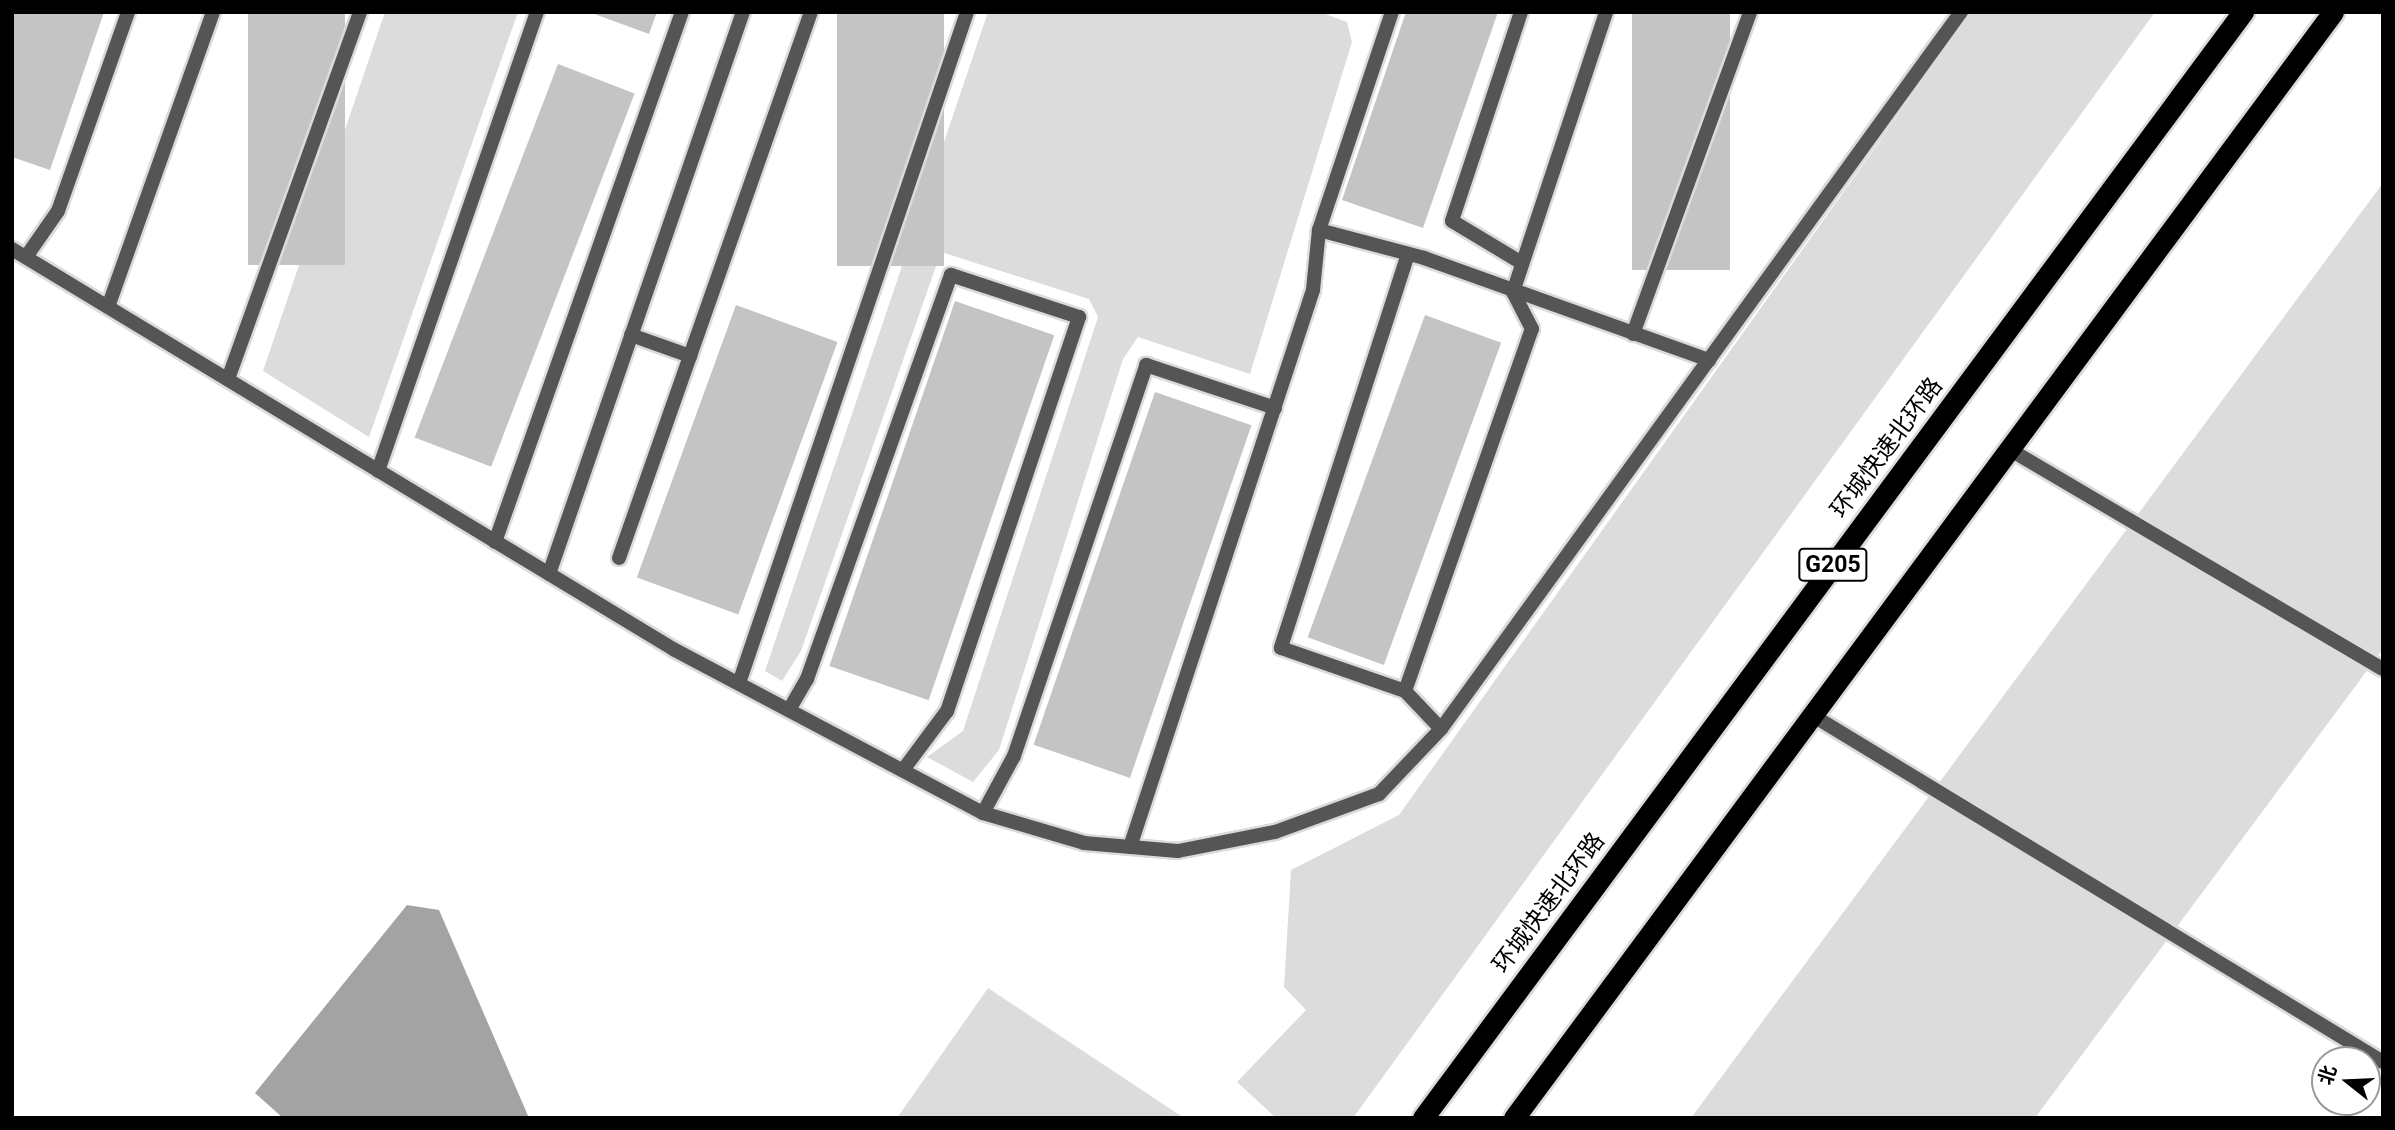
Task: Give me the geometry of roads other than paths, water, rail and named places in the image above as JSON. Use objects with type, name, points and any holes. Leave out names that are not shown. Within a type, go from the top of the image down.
[{"type":"highway","name":"环城快速北环路","points":[[1423,1118],[2243,12]]},
{"type":"highway","name":"G205","points":[[1514,1118],[2333,12]]},
{"type":"street","points":[[26,257],[58,211],[128,12]]},
{"type":"street","points":[[108,307],[213,12]]},
{"type":"street","points":[[228,379],[360,12]]},
{"type":"street","points":[[378,471],[537,12]]},
{"type":"street","points":[[495,542],[682,12]]},
{"type":"street","points":[[549,574],[743,12]]},
{"type":"street","points":[[619,558],[811,12]]},
{"type":"street","points":[[739,683],[967,12]]},
{"type":"street","points":[[1130,847],[1313,290],[1319,230],[1392,12]]},
{"type":"street","points":[[1521,12],[1452,222],[1522,263]]},
{"type":"street","points":[[1405,691],[1532,330],[1513,292],[1606,12]]},
{"type":"street","points":[[1633,334],[1750,12]]},
{"type":"street","points":[[12,249],[549,574],[739,683],[983,813],[1084,844],[1178,851],[1275,832],[1380,794],[1441,729],[1961,12]]},
{"type":"street","points":[[1319,230],[1408,254],[1709,360]]},
{"type":"street","points":[[1408,254],[1281,648],[1405,691],[1441,729]]},
{"type":"street","points":[[789,710],[807,679],[951,275],[1079,317],[947,711],[903,770]]},
{"type":"street","points":[[631,335],[690,356]]},
{"type":"street","points":[[983,813],[1014,755],[1146,365],[1275,408]]},
{"type":"street","points":[[2009,449],[2383,669]]},
{"type":"street","points":[[1812,715],[2383,1062]]}]
